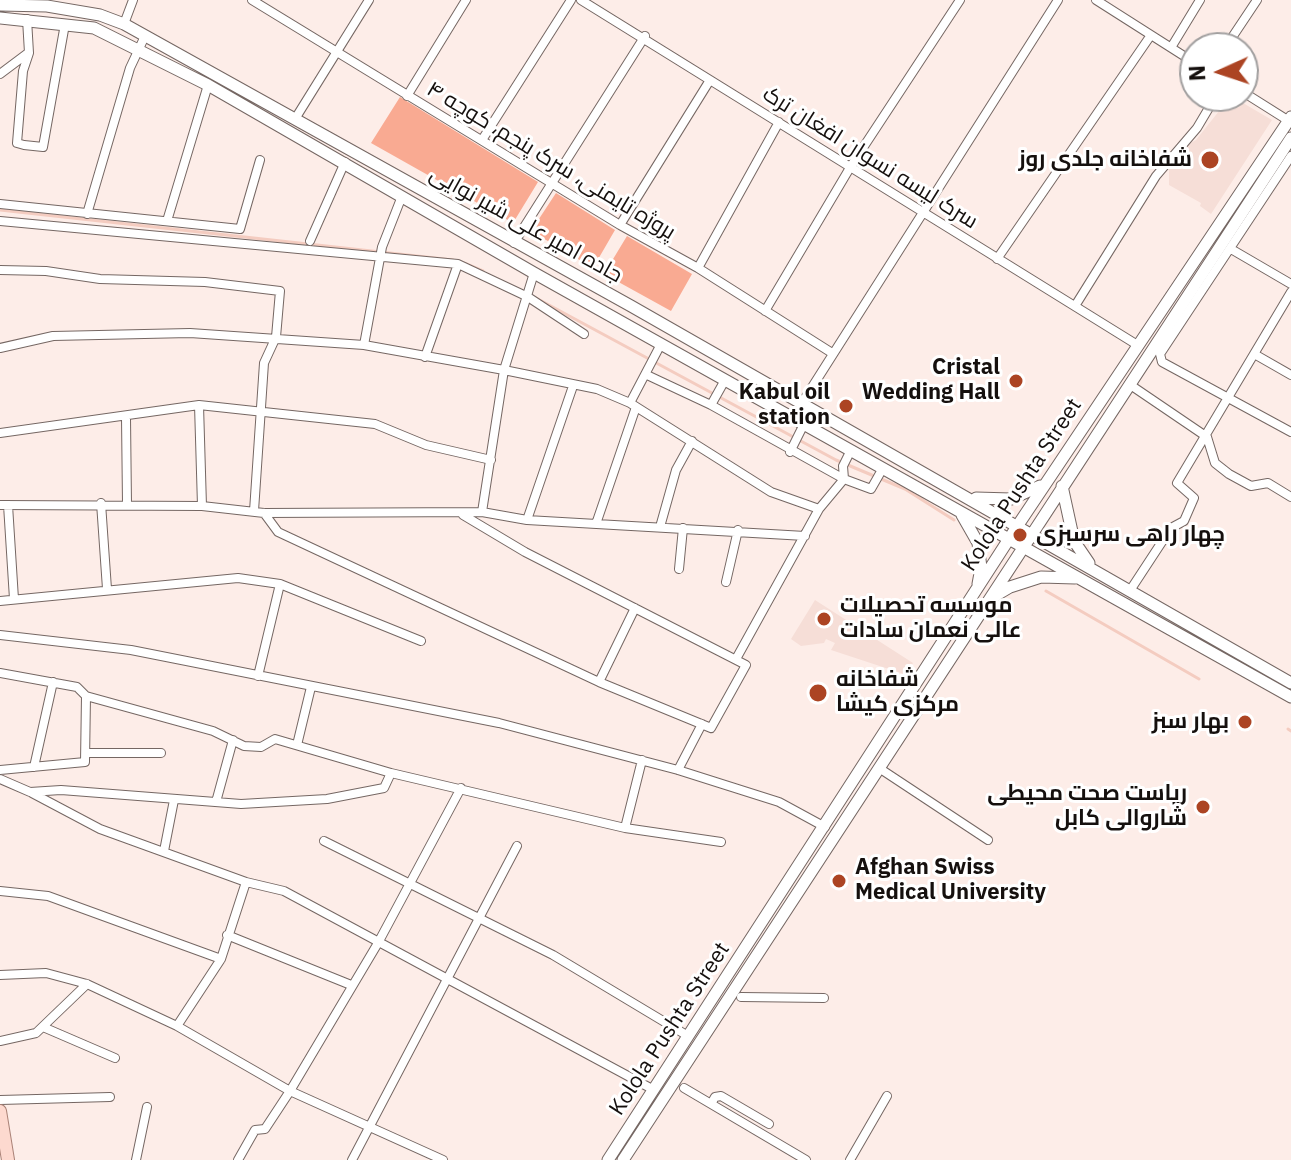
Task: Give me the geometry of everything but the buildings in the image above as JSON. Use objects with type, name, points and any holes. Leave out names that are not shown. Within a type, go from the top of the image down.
[{"type":"main road","name":"جاده امیر علی شیر نوایی","points":[[0,5],[47,6],[100,15],[124,24],[802,403],[1291,683]]},
{"type":"main road","points":[[0,18],[94,28],[208,85],[345,161],[534,273],[1291,697]]},
{"type":"main road","name":"Kolola Pushta Street","points":[[608,1160],[1018,525],[1290,119]]},
{"type":"main road","points":[[623,1160],[1291,138]]},
{"type":"main road","points":[[966,497],[1011,499],[1033,492],[1049,478]]},
{"type":"main road","points":[[1062,486],[1074,541],[1092,567]]},
{"type":"main road","points":[[959,511],[978,543],[981,568],[977,590]]},
{"type":"main road","points":[[989,599],[1010,587],[1041,577],[1085,580]]},
{"type":"main road","points":[[0,1111],[8,1160]]},
{"type":"street","points":[[124,24],[133,0]]},
{"type":"street","name":"پروژه تایمنی، سرک پنجم، کوچه ۴","points":[[252,0],[264,3],[336,54],[620,225],[698,268],[832,353]]},
{"type":"street","points":[[295,119],[369,0]]},
{"type":"street","points":[[407,96],[466,0]]},
{"type":"street","points":[[482,140],[571,0]]},
{"type":"street","name":"سرک لیسه نسوان افغان‌ ترک","points":[[581,0],[645,36],[710,80],[1139,346]]},
{"type":"street","points":[[765,311],[851,166],[960,0]]},
{"type":"street","points":[[802,403],[1058,0]]},
{"type":"street","points":[[1096,0],[1179,51]]},
{"type":"street","points":[[1172,46],[1200,0]]},
{"type":"street","points":[[1236,32],[1257,0]]},
{"type":"street","points":[[27,19],[29,53],[23,71],[17,143],[43,147],[65,24]]},
{"type":"street","points":[[997,259],[1151,35]]},
{"type":"street","points":[[87,214],[145,36]]},
{"type":"street","points":[[514,243],[645,36]]},
{"type":"street","points":[[0,74],[29,53]]},
{"type":"street","points":[[620,225],[710,80]]},
{"type":"street","points":[[167,221],[208,85]]},
{"type":"street","points":[[1259,101],[1290,119]]},
{"type":"street","points":[[1075,306],[1156,176],[1197,128],[1206,112]]},
{"type":"street","points":[[698,268],[779,122]]},
{"type":"street","points":[[1291,156],[1160,354],[1162,362],[1291,432]]},
{"type":"street","points":[[0,204],[240,229],[260,160]]},
{"type":"street","points":[[310,241],[345,161]]},
{"type":"street","points":[[364,345],[382,247],[402,196]]},
{"type":"street","points":[[0,221],[458,264],[528,294],[584,334]]},
{"type":"street","points":[[1231,249],[1291,284]]},
{"type":"street","points":[[425,357],[458,264]]},
{"type":"street","points":[[0,270],[280,291],[276,337],[264,363],[254,511]]},
{"type":"street","points":[[482,512],[504,370],[534,273]]},
{"type":"street","points":[[1131,589],[1171,528],[1184,521],[1194,498],[1177,483],[1291,292]]},
{"type":"street","points":[[1281,311],[1291,317]]},
{"type":"street","points":[[0,348],[53,336],[121,332],[276,337],[364,345],[504,370],[597,389],[633,405],[771,492],[819,509]]},
{"type":"street","points":[[596,524],[633,405],[661,344]]},
{"type":"street","points":[[1256,355],[1291,375]]},
{"type":"street","points":[[647,375],[711,405],[790,452],[844,479],[873,486],[883,468]]},
{"type":"street","points":[[711,405],[725,380]]},
{"type":"street","points":[[1129,384],[1207,437],[1215,463],[1229,474],[1251,486],[1268,483],[1291,497]]},
{"type":"street","points":[[527,520],[573,386]]},
{"type":"street","points":[[0,433],[126,418],[199,405],[375,424],[426,445],[491,460]]},
{"type":"street","points":[[199,405],[202,506]]},
{"type":"street","points":[[126,418],[127,504]]},
{"type":"street","points":[[790,452],[804,424]]},
{"type":"street","points":[[660,527],[672,480],[692,441]]},
{"type":"street","points":[[736,659],[819,509],[844,479],[843,466],[851,450]]},
{"type":"street","points":[[101,503],[107,589]]},
{"type":"street","points":[[14,599],[4,505],[101,503],[202,506],[264,513],[463,515],[482,512],[527,520],[805,536]]},
{"type":"street","points":[[264,513],[278,532],[599,682],[711,728],[746,665],[525,552],[463,515]]},
{"type":"street","points":[[679,569],[683,528]]},
{"type":"street","points":[[726,582],[738,530]]},
{"type":"street","points":[[0,601],[226,577],[280,584],[421,641]]},
{"type":"street","points":[[258,676],[280,584]]},
{"type":"street","points":[[599,682],[635,608]]},
{"type":"street","points":[[0,635],[131,650],[499,723],[678,770],[779,802],[825,827]]},
{"type":"street","points":[[0,673],[77,687],[86,696],[213,731],[244,746],[261,747],[275,739],[391,773],[625,828],[721,842]]},
{"type":"street","points":[[34,767],[53,682]]},
{"type":"street","points":[[297,745],[311,687]]},
{"type":"street","points":[[0,770],[85,762],[86,696]]},
{"type":"street","points":[[678,770],[702,724]]},
{"type":"street","points":[[216,802],[233,740]]},
{"type":"street","points":[[86,753],[161,753]]},
{"type":"street","points":[[625,828],[642,760]]},
{"type":"street","points":[[879,768],[988,840]]},
{"type":"street","points":[[30,792],[61,790],[216,802],[327,799],[384,788],[391,773]]},
{"type":"street","points":[[0,779],[100,829],[246,882],[284,891],[654,1090]]},
{"type":"street","points":[[238,1160],[255,1130],[265,1129],[290,1091],[378,943],[461,788]]},
{"type":"street","points":[[164,851],[174,800]]},
{"type":"street","points":[[324,841],[553,955],[688,1036]]},
{"type":"street","points":[[352,1160],[517,846]]},
{"type":"street","points":[[177,1026],[221,959],[246,882]]},
{"type":"street","points":[[0,891],[48,896],[221,959]]},
{"type":"street","points":[[227,935],[351,985]]},
{"type":"street","points":[[0,975],[46,973],[87,984],[177,1026],[290,1091],[443,1160]]},
{"type":"street","points":[[0,1041],[36,1033],[87,984]]},
{"type":"street","points":[[741,997],[824,998]]},
{"type":"street","points":[[43,1027],[115,1058]]},
{"type":"street","points":[[684,1088],[806,1160]]},
{"type":"street","points":[[711,1104],[715,1097],[721,1096],[769,1124]]},
{"type":"street","points":[[850,1160],[887,1096]]},
{"type":"street","points":[[0,1100],[110,1097]]},
{"type":"street","points":[[136,1160],[147,1107]]},
{"type":"shaded area","points":[[400,97],[538,182],[513,223],[371,143]]},
{"type":"shaded area","name":"شفاخانه جلدی روز","points":[[1218,112],[1258,112],[1272,120],[1211,214],[1200,206],[1201,203],[1169,185],[1169,169],[1178,150],[1196,140]]},
{"type":"shaded area","points":[[556,193],[615,230],[593,268],[531,231]]},
{"type":"shaded area","points":[[627,236],[692,274],[671,311],[604,274]]},
{"type":"shaded area","name":"موسسه تحصیلات عالی نعمان سادات","points":[[815,600],[913,663],[907,675],[831,650],[835,643],[826,639],[824,643],[801,646],[791,639]]},
{"type":"waterway","points":[[0,210],[453,260]]},
{"type":"waterway","points":[[464,263],[483,271]]},
{"type":"waterway","points":[[536,298],[836,460],[905,489],[954,520]]},
{"type":"waterway","points":[[1046,591],[1199,679]]},
{"type":"place","name":"شفاخانه جلدی روز","points":[[1210,160]]},
{"type":"place","name":"Cristal Wedding Hall","points":[[1016,381]]},
{"type":"place","name":"Kabul oil station","points":[[846,406]]},
{"type":"place","name":"چهار راهی سرسبزی","points":[[1020,535]]},
{"type":"place","name":"موسسه تحصیلات عالی نعمان سادات","points":[[824,619]]},
{"type":"place","name":"شفاخانه مرکزی کیشا","points":[[818,693]]},
{"type":"place","name":"بهار سبز","points":[[1245,722]]},
{"type":"place","name":"ریاست صحت محیطی شاروالی کابل","points":[[1203,807]]},
{"type":"place","name":"Afghan Swiss Medical University","points":[[839,881]]}]
